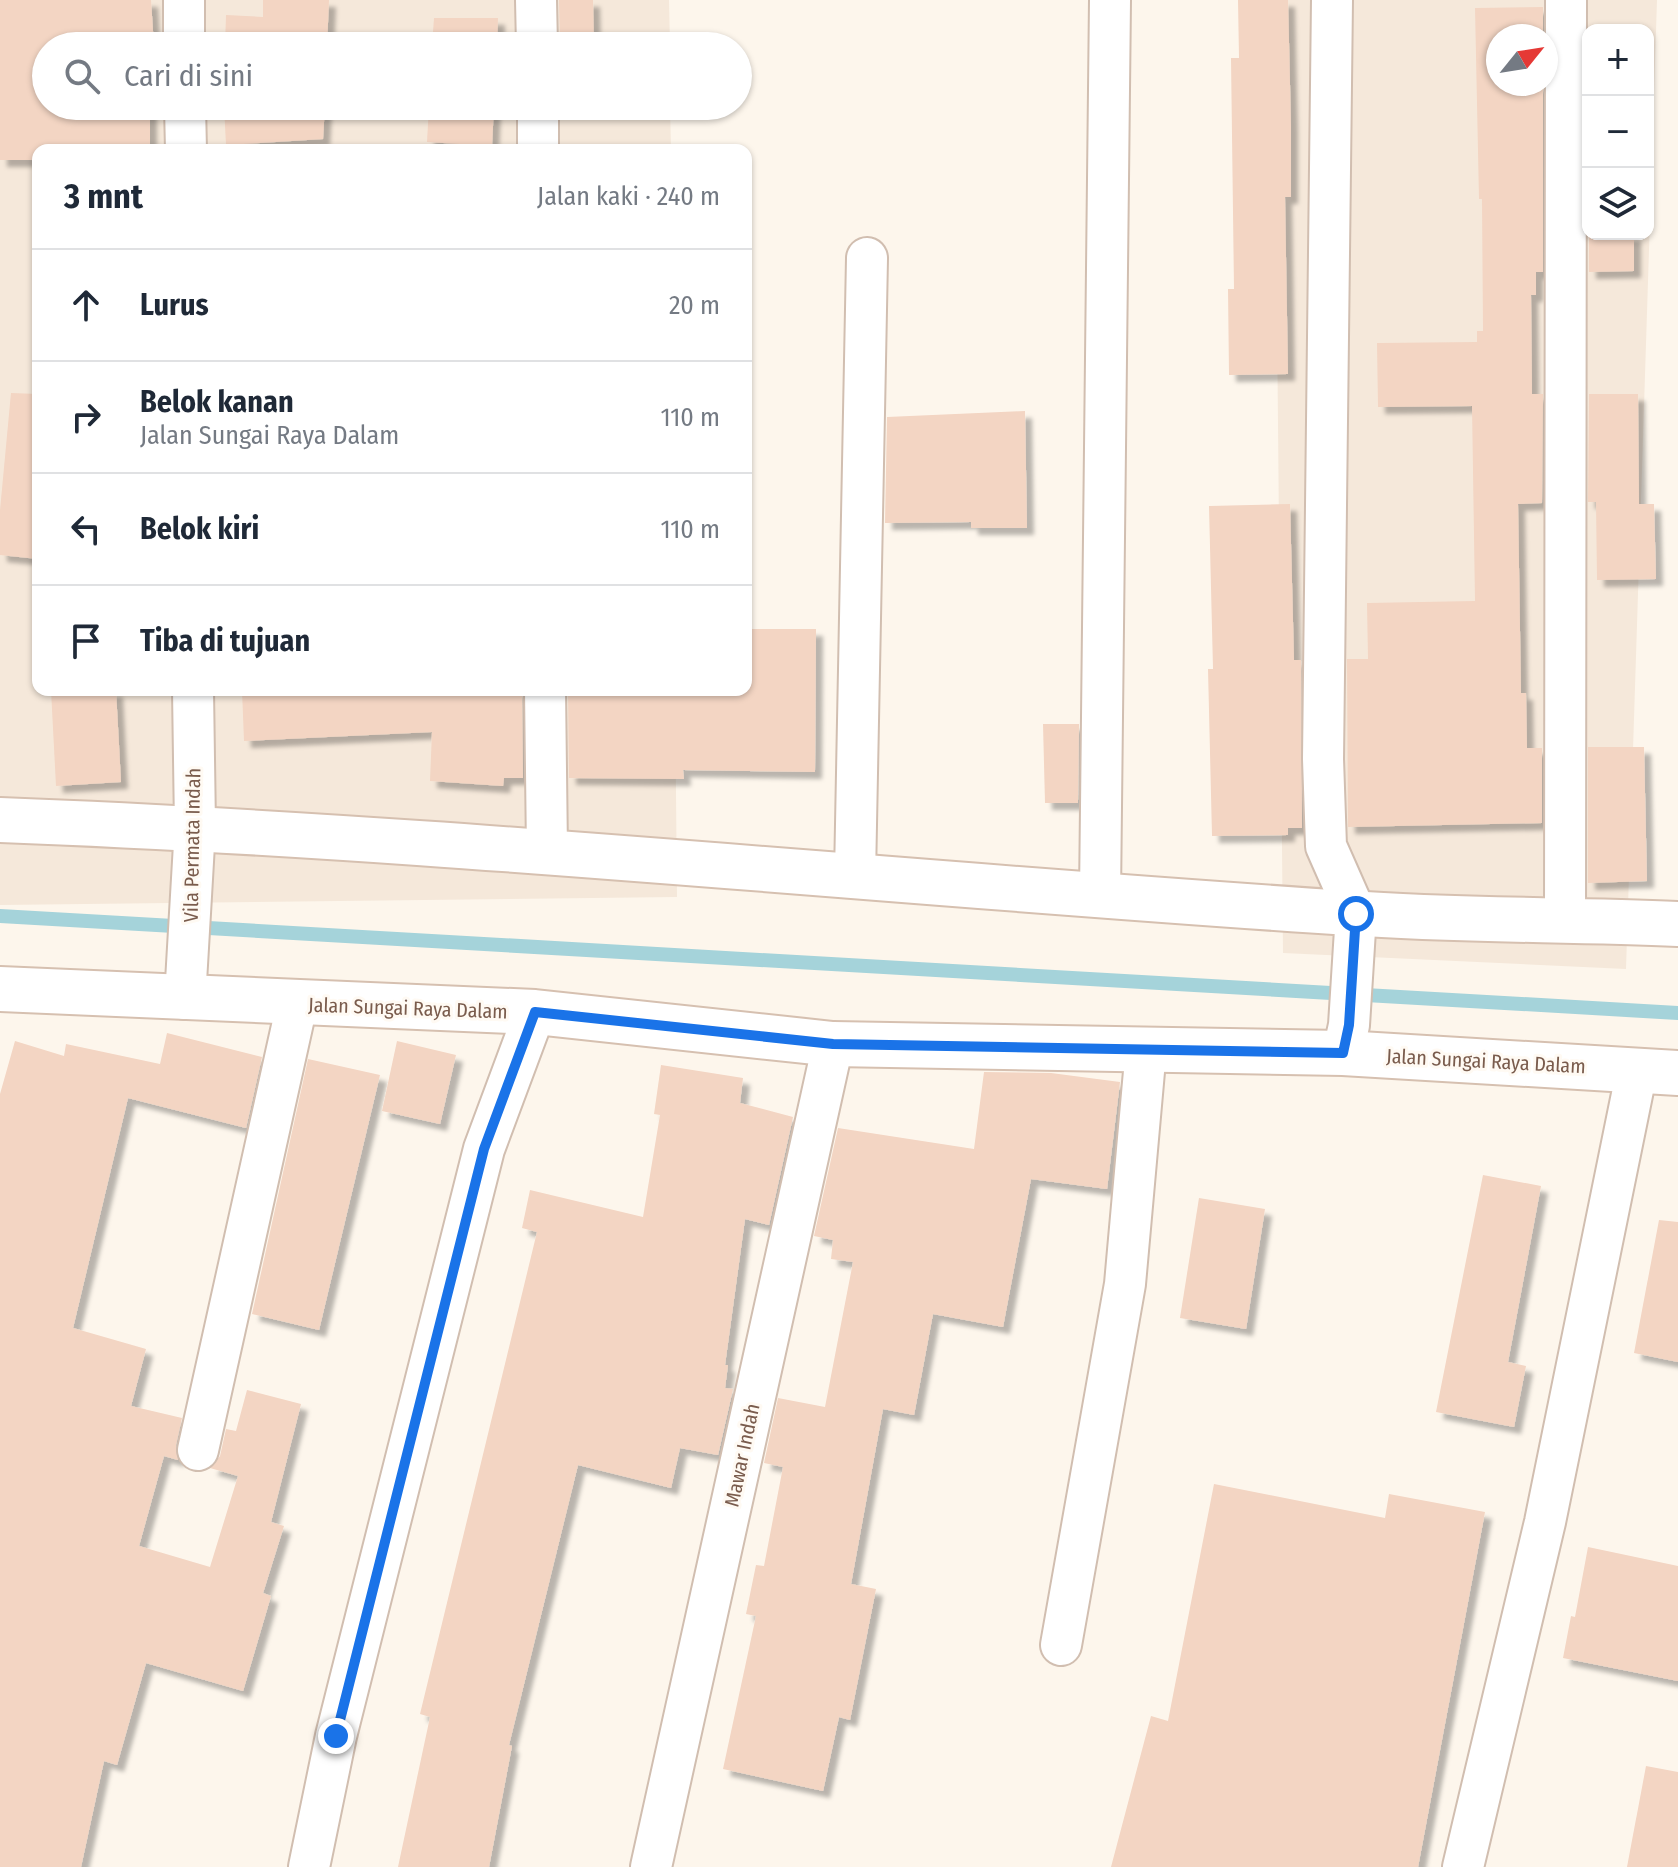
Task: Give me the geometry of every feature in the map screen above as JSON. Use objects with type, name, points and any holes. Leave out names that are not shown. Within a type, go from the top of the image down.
[{"type":"street","points":[[184,0],[184,32]]},
{"type":"street","points":[[536,0],[537,32]]},
{"type":"street","points":[[1100,896],[1110,0]]},
{"type":"street","points":[[1332,0],[1323,759],[1326,846],[1356,928],[1346,1039]]},
{"type":"street","points":[[1565,919],[1566,0]]},
{"type":"street","points":[[185,120],[186,144]]},
{"type":"street","points":[[538,120],[538,144]]},
{"type":"street","points":[[855,876],[867,258]]},
{"type":"street","name":"Vila Permata Indah","points":[[186,980],[194,843],[193,696]]},
{"type":"street","points":[[545,696],[547,851]]},
{"type":"street","points":[[0,820],[194,843],[547,851],[1100,896],[1356,928],[1565,919],[1678,924]]},
{"type":"street","name":"Jalan Sungai Raya Dalam","points":[[0,989],[186,980],[297,1004],[535,1012],[833,1044],[1146,1049],[1346,1039],[1658,1071]]},
{"type":"street","points":[[198,1450],[297,1004]]},
{"type":"street","points":[[309,1867],[336,1736],[484,1149],[535,1012]]},
{"type":"street","name":"Mawar Indah","points":[[651,1867],[833,1044]]},
{"type":"street","points":[[1061,1645],[1125,1284],[1146,1049]]},
{"type":"street","points":[[1463,1867],[1545,1522],[1658,1071]]},
{"type":"shaded area","points":[[0,0],[669,0],[670,32],[32,32],[32,120],[670,120],[671,144],[32,144],[32,696],[675,696],[677,897],[0,905]]},
{"type":"shaded area","points":[[1274,0],[1657,0],[1654,94],[1654,24],[1582,24],[1582,240],[1649,240],[1626,969],[1283,953]]},
{"type":"building","points":[[0,0],[151,0],[153,32],[32,32],[32,120],[150,120],[150,144],[32,144],[32,160],[0,160]]},
{"type":"building","points":[[263,0],[329,0],[328,32],[225,32],[226,15],[263,17]]},
{"type":"building","points":[[559,0],[593,0],[594,32],[560,32]]},
{"type":"building","points":[[1238,0],[1288,0],[1291,197],[1285,197],[1288,374],[1229,375],[1228,289],[1234,289],[1231,58],[1239,58]]},
{"type":"building","points":[[1543,7],[1543,24],[1486,24],[1486,96],[1543,96],[1543,272],[1536,272],[1536,295],[1531,295],[1532,394],[1543,394],[1542,503],[1518,504],[1521,693],[1526,693],[1527,748],[1542,748],[1542,823],[1348,827],[1347,659],[1368,659],[1367,603],[1475,601],[1472,406],[1378,407],[1377,343],[1477,342],[1477,331],[1483,331],[1475,8]]},
{"type":"building","points":[[434,18],[498,18],[498,32],[433,32]]},
{"type":"building","points":[[225,120],[324,120],[323,139],[226,144]]},
{"type":"building","points":[[428,120],[493,120],[492,144],[427,142]]},
{"type":"building","points":[[1589,240],[1634,240],[1634,271],[1589,272]]},
{"type":"building","points":[[11,393],[32,394],[32,558],[0,555],[0,510]]},
{"type":"building","points":[[1589,394],[1638,394],[1639,504],[1654,504],[1656,579],[1597,580],[1596,502],[1588,502]]},
{"type":"building","points":[[1025,411],[1027,528],[971,528],[971,522],[885,523],[887,417]]},
{"type":"building","points":[[1290,504],[1294,660],[1301,660],[1302,828],[1288,828],[1288,835],[1212,836],[1208,669],[1213,669],[1209,506]]},
{"type":"building","points":[[752,629],[816,629],[815,772],[683,770],[684,779],[569,778],[568,696],[752,696]]},
{"type":"building","points":[[51,696],[116,696],[121,782],[56,786]]},
{"type":"building","points":[[242,696],[522,696],[523,778],[504,778],[503,786],[430,781],[432,732],[244,741]]},
{"type":"building","points":[[1043,724],[1079,724],[1078,803],[1045,803]]},
{"type":"building","points":[[1588,747],[1644,747],[1647,881],[1588,883]]},
{"type":"building","points":[[167,1033],[262,1057],[246,1128],[128,1098],[73,1328],[146,1349],[131,1406],[182,1418],[176,1445],[178,1460],[164,1456],[139,1546],[210,1567],[238,1476],[210,1468],[220,1456],[226,1429],[236,1431],[247,1390],[301,1404],[271,1522],[284,1526],[263,1593],[271,1596],[243,1691],[146,1663],[117,1765],[104,1761],[81,1867],[0,1867],[0,1094],[15,1041],[64,1056],[66,1044],[160,1064]]},
{"type":"building","points":[[397,1041],[456,1055],[440,1124],[382,1111]]},
{"type":"building","points":[[308,1059],[380,1075],[319,1330],[252,1314]]},
{"type":"building","points":[[661,1065],[743,1078],[740,1103],[793,1117],[769,1225],[745,1219],[725,1365],[728,1365],[725,1388],[733,1389],[718,1455],[680,1448],[671,1488],[578,1465],[509,1745],[512,1746],[489,1867],[398,1867],[430,1717],[420,1714],[537,1232],[522,1228],[530,1190],[643,1217],[660,1115],[654,1114]]},
{"type":"building","points":[[984,1072],[1051,1073],[1120,1082],[1107,1189],[1031,1179],[1003,1327],[933,1314],[914,1415],[883,1409],[851,1584],[876,1589],[850,1720],[839,1717],[823,1791],[723,1769],[756,1616],[746,1614],[756,1565],[764,1566],[783,1467],[764,1463],[778,1398],[825,1407],[853,1262],[831,1259],[833,1240],[814,1236],[838,1128],[974,1149]]},
{"type":"building","points":[[1483,1175],[1541,1186],[1508,1362],[1526,1366],[1514,1427],[1436,1412]]},
{"type":"building","points":[[1199,1198],[1265,1209],[1246,1329],[1180,1318]]},
{"type":"building","points":[[1659,1220],[1678,1222],[1678,1362],[1634,1353]]},
{"type":"building","points":[[1214,1484],[1385,1518],[1389,1494],[1485,1512],[1418,1867],[1111,1867],[1151,1716],[1168,1721]]},
{"type":"building","points":[[1588,1547],[1678,1566],[1678,1681],[1563,1658],[1571,1616],[1575,1617]]},
{"type":"building","points":[[1646,1766],[1678,1772],[1678,1867],[1627,1867]]},
{"type":"waterway","points":[[0,916],[1678,1013]]},
{"type":"route","points":[[336,1736],[484,1149],[535,1012],[833,1044],[1343,1053],[1349,1025],[1356,914]]}]
